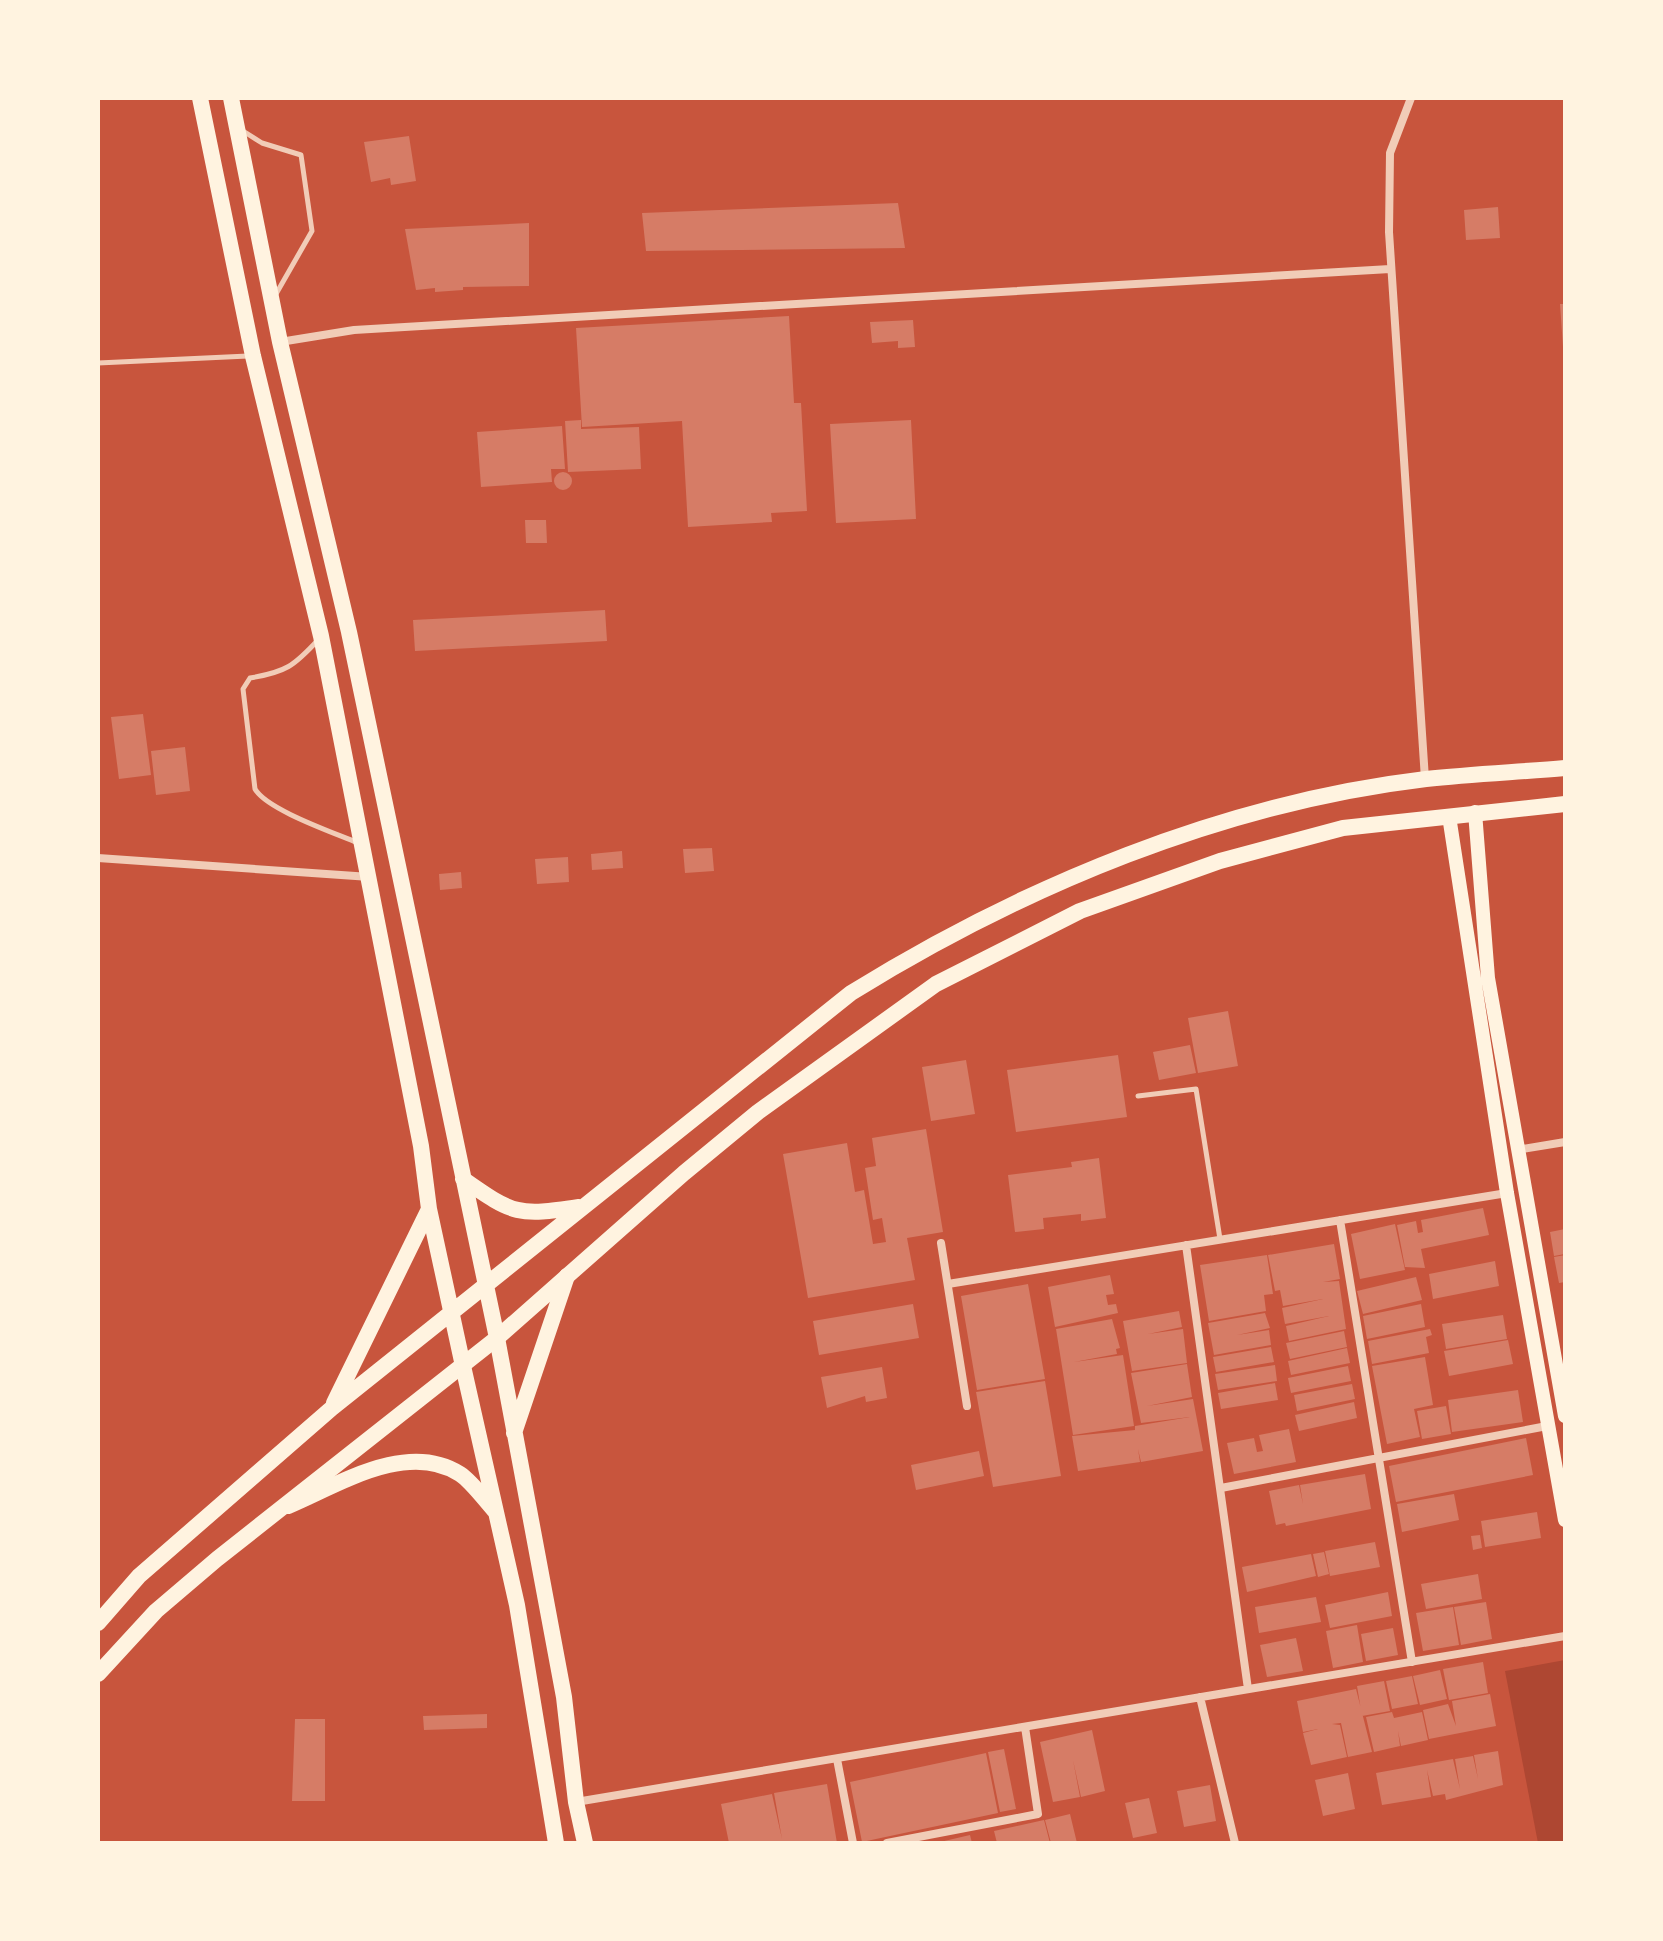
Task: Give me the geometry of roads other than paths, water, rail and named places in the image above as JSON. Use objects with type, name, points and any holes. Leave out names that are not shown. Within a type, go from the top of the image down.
[{"type":"main road","points":[[200,98],[253,356],[321,636],[371,878],[421,1146],[429,1209],[517,1605],[556,1843]]},
{"type":"main road","points":[[231,98],[280,342],[349,632],[497,1338],[564,1697],[576,1802],[585,1843]]},
{"type":"main road","points":[[98,1623],[139,1576],[332,1408],[851,993],[925,947],[1075,874],[1219,825],[1328,797],[1425,779],[1565,768]]},
{"type":"main road","points":[[98,1674],[156,1611],[497,1338],[758,1112],[949,977],[1080,911],[1220,861],[1343,828],[1565,804]]},
{"type":"main road","points":[[1475,812],[1488,978],[1565,1416]]},
{"type":"main road","points":[[1449,816],[1507,1193],[1565,1520]]},
{"type":"main road","points":[[463,1179],[503,1208],[528,1215],[581,1206]]},
{"type":"main road","points":[[332,1408],[429,1209]]},
{"type":"main road","points":[[513,1435],[567,1276]]},
{"type":"main road","points":[[280,1510],[381,1467],[426,1460],[461,1474],[496,1512]]},
{"type":"street","points":[[1411,98],[1390,153],[1390,269],[1425,779]]},
{"type":"street","points":[[280,342],[354,330],[1390,269]]},
{"type":"street","points":[[98,858],[371,878]]},
{"type":"street","points":[[1516,1150],[1565,1142]]},
{"type":"street","points":[[948,1284],[1507,1193]]},
{"type":"street","points":[[1340,1220],[1412,1662]]},
{"type":"street","points":[[941,1243],[967,1406]]},
{"type":"street","points":[[1186,1245],[1248,1689]]},
{"type":"street","points":[[1221,1488],[1547,1426]]},
{"type":"street","points":[[576,1802],[1565,1636]]},
{"type":"street","points":[[1200,1697],[1235,1843]]},
{"type":"street","points":[[887,1843],[1038,1814],[1025,1727]]},
{"type":"street","points":[[837,1759],[853,1843]]},
{"type":"lane","points":[[236,125],[255,140],[301,155],[312,231],[282,279],[273,307]]},
{"type":"lane","points":[[98,363],[253,356]]},
{"type":"lane","points":[[321,636],[291,667],[281,673],[250,678],[243,689],[255,789],[259,797],[363,846]]},
{"type":"lane","points":[[1138,1096],[1196,1089],[1220,1239]]}]
